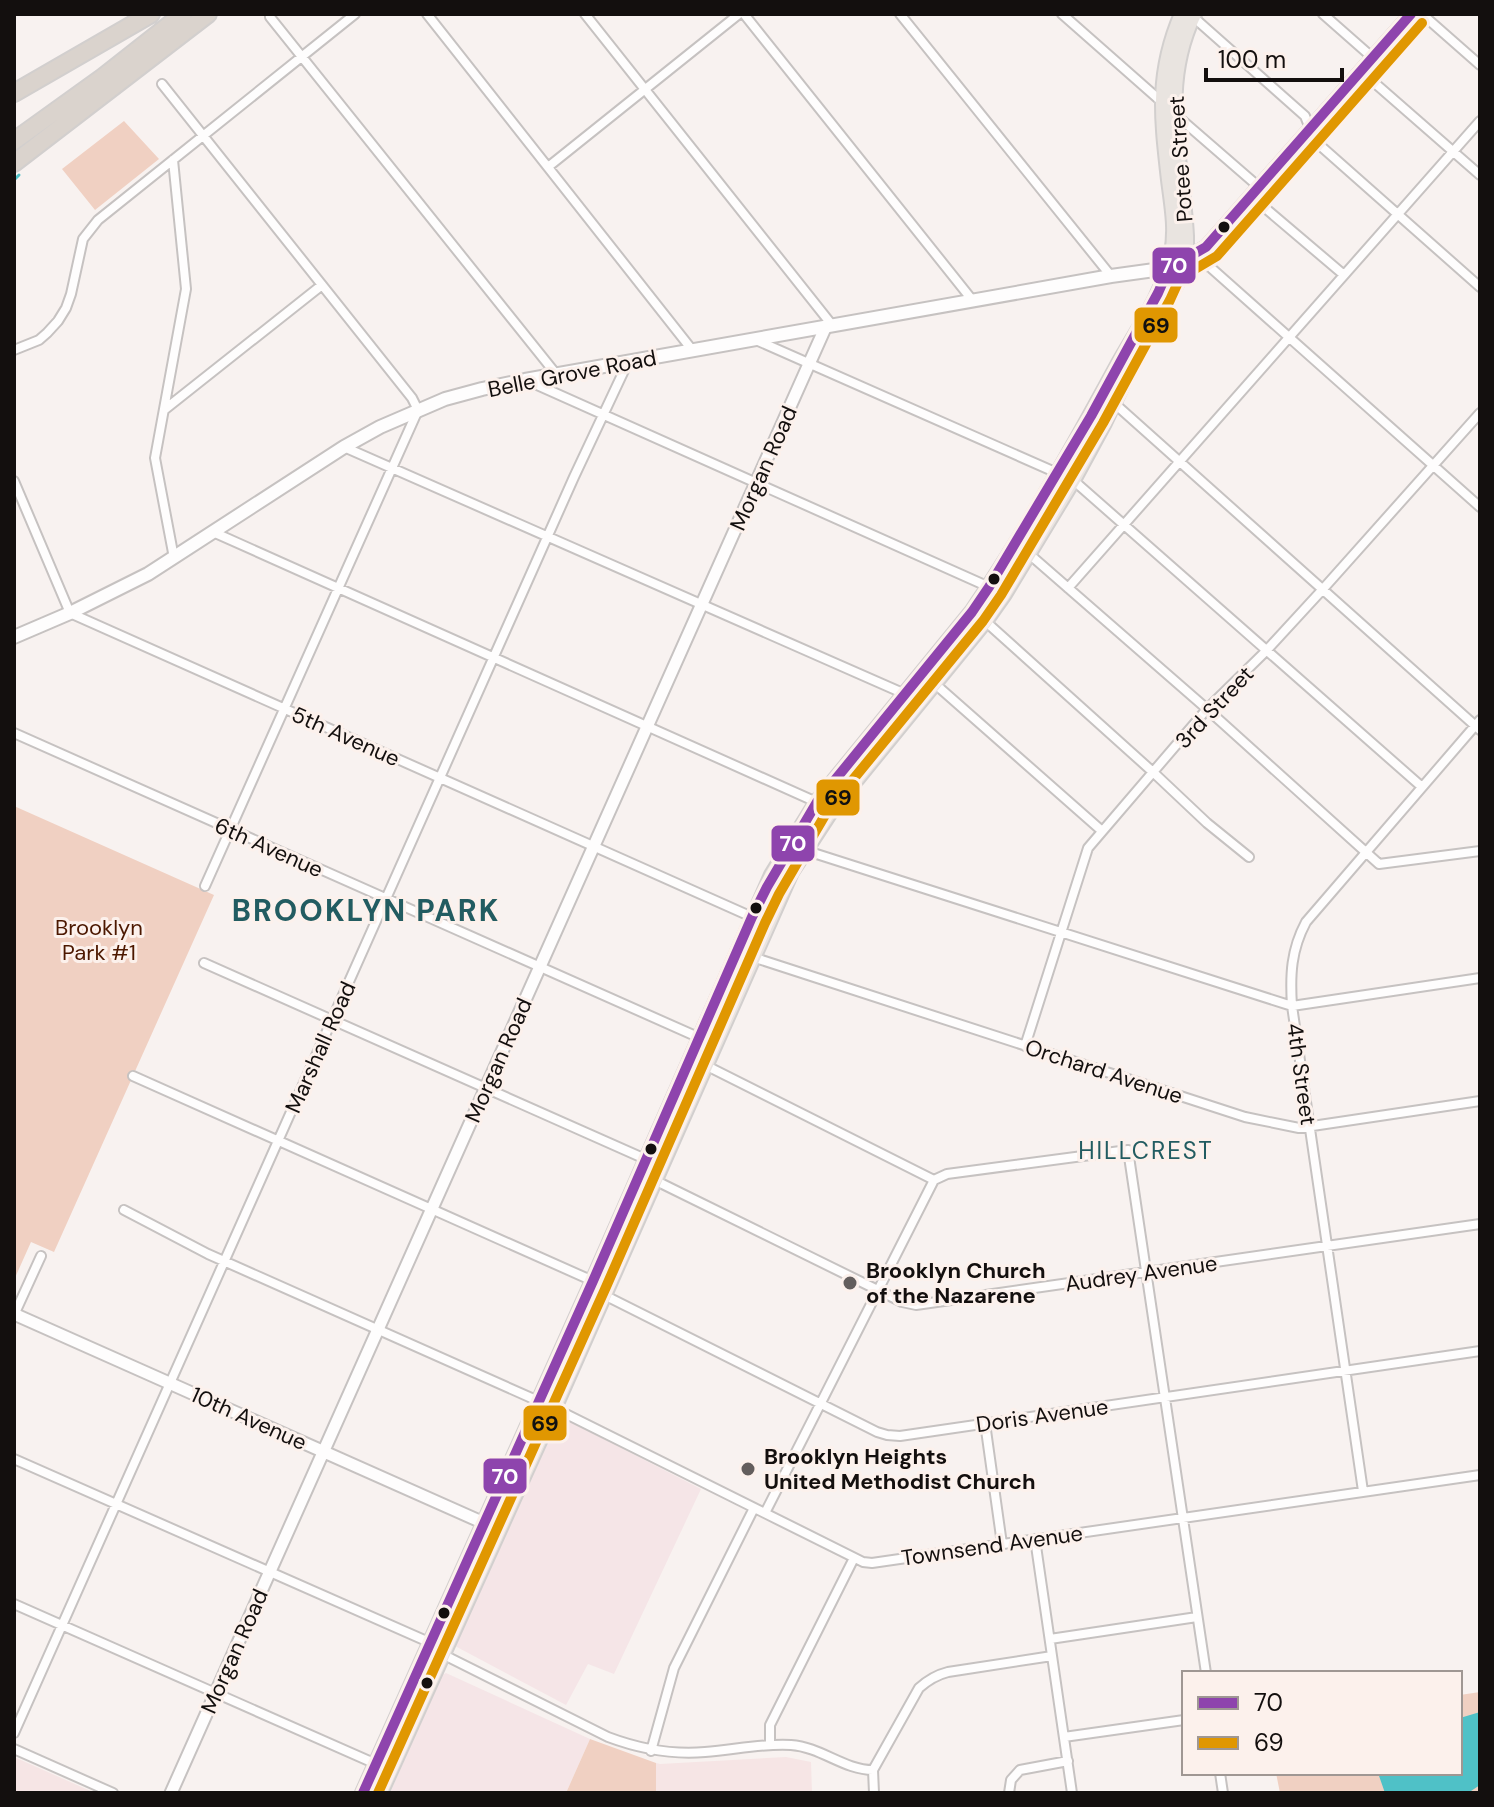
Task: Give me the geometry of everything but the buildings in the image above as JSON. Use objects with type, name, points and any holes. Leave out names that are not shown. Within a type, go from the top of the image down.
[{"type":"highway","points":[[14,93],[151,14]]},
{"type":"highway","points":[[14,141],[183,14]]},
{"type":"highway","points":[[14,163],[208,14]]},
{"type":"main road","name":"Belle Grove Road","points":[[14,637],[148,574],[380,427],[418,410],[482,389],[1169,268],[1206,247],[1411,14]]},
{"type":"main road","name":"Potee Street","points":[[363,1793],[772,875],[817,802],[989,587],[1058,473],[1165,280],[1174,238],[1174,217],[1163,126],[1165,65],[1170,44],[1190,15]]},
{"type":"main road","name":"Potee Street","points":[[1184,260],[1185,216],[1174,113],[1176,69],[1190,15]]},
{"type":"main road","points":[[380,1793],[554,1408],[780,894],[804,850],[832,809],[985,621],[1073,480],[1177,282],[1184,260]]},
{"type":"street","points":[[14,350],[39,340],[66,308],[80,247],[90,229],[113,207],[355,14]]},
{"type":"street","points":[[427,14],[693,351]]},
{"type":"street","points":[[585,14],[829,326]]},
{"type":"street","points":[[548,167],[741,14],[973,301]]},
{"type":"street","points":[[900,14],[1111,276]]},
{"type":"street","points":[[1062,14],[1174,113],[1344,275]]},
{"type":"street","points":[[1323,14],[1373,58]]},
{"type":"street","points":[[1422,14],[1480,65]]},
{"type":"street","points":[[1190,15],[1305,116],[1315,141],[1480,287]]},
{"type":"street","points":[[270,17],[556,374]]},
{"type":"street","points":[[1361,71],[1480,175]]},
{"type":"street","points":[[162,84],[412,398],[418,410],[205,886]]},
{"type":"street","points":[[1068,588],[1480,121]]},
{"type":"street","points":[[173,160],[186,289],[155,458],[174,558]]},
{"type":"street","points":[[1184,260],[1210,267],[1480,507]]},
{"type":"street","points":[[164,410],[322,285]]},
{"type":"street","name":"Morgan Road","points":[[171,1793],[809,363],[829,326]]},
{"type":"street","points":[[756,340],[1073,480],[1422,787]]},
{"type":"street","name":"Marshall Road","points":[[14,1733],[493,657],[628,362]]},
{"type":"street","points":[[525,380],[989,587]]},
{"type":"street","points":[[1114,403],[1478,725]]},
{"type":"street","name":"3rd Street","points":[[1025,1046],[1088,848],[1207,709],[1266,651],[1480,413]]},
{"type":"street","points":[[344,447],[905,694]]},
{"type":"street","points":[[14,481],[70,613]]},
{"type":"street","points":[[213,532],[832,809]]},
{"type":"street","points":[[1028,553],[1379,864],[1480,851]]},
{"type":"street","name":"5th Avenue","points":[[70,613],[752,917]]},
{"type":"street","points":[[985,621],[1207,823],[1249,857]]},
{"type":"street","points":[[934,683],[1102,831]]},
{"type":"street","name":"4th Street","points":[[1363,1491],[1292,1006],[1291,964],[1306,922],[1478,725]]},
{"type":"street","name":"6th Avenue","points":[[14,733],[700,1038]]},
{"type":"street","points":[[804,850],[1292,1006],[1480,978]]},
{"type":"street","name":"Orchard Avenue","points":[[737,952],[1245,1117],[1299,1128],[1480,1101]]},
{"type":"street","points":[[204,963],[486,1088],[658,1173]]},
{"type":"street","points":[[705,1065],[934,1180]]},
{"type":"street","points":[[133,1076],[593,1281]]},
{"type":"street","points":[[765,1513],[934,1180],[947,1174],[1128,1150],[1206,1671]]},
{"type":"street","name":"Audrey Avenue","points":[[643,1166],[902,1302],[923,1305],[1480,1224]]},
{"type":"street","name":"Townsend Avenue","points":[[124,1210],[193,1246],[554,1408],[863,1562],[1480,1475]]},
{"type":"street","points":[[14,1314],[41,1256]]},
{"type":"street","name":"Doris Avenue","points":[[593,1281],[604,1295],[887,1435],[900,1436],[1480,1351]]},
{"type":"street","name":"10th Avenue","points":[[14,1314],[484,1523]]},
{"type":"street","points":[[985,1423],[1002,1544]]},
{"type":"street","points":[[14,1459],[431,1643],[442,1654],[608,1737],[651,1751],[705,1753],[770,1745],[802,1746],[848,1765],[873,1770]]},
{"type":"street","points":[[651,1751],[674,1668],[754,1508]]},
{"type":"street","points":[[1035,1539],[1072,1793]]},
{"type":"street","points":[[770,1745],[770,1725],[854,1558]]},
{"type":"street","points":[[14,1604],[376,1764]]},
{"type":"street","points":[[1050,1639],[1197,1617]]},
{"type":"street","points":[[874,1793],[873,1770],[919,1688],[948,1672],[1052,1656]]},
{"type":"street","points":[[1064,1737],[1182,1720]]},
{"type":"street","points":[[14,1749],[113,1793]]},
{"type":"street","points":[[1009,1793],[1011,1780],[1020,1770],[1068,1761]]},
{"type":"shaded area","points":[[559,1416],[701,1489],[614,1674],[588,1664],[566,1705],[455,1646]]},
{"type":"shaded area","points":[[446,1673],[590,1739],[566,1793],[390,1793],[442,1675]]},
{"type":"shaded area","points":[[14,1757],[95,1793],[14,1793]]},
{"type":"shaded area","points":[[786,1757],[811,1762],[812,1793],[656,1793],[656,1763]]},
{"type":"green space","points":[[124,121],[159,159],[95,210],[62,169]]},
{"type":"green space","name":"Brooklyn Park #1","points":[[14,806],[214,895],[54,1252],[31,1242],[14,1280]]},
{"type":"green space","points":[[1480,1692],[1480,1793],[1280,1793],[1276,1775],[1462,1775],[1462,1695]]},
{"type":"green space","points":[[590,1739],[656,1763],[656,1793],[566,1793]]},
{"type":"water","points":[[1480,1712],[1480,1785],[1468,1793],[1385,1793],[1379,1775],[1462,1775],[1462,1717]]},
{"type":"waterway","points":[[14,180],[19,175]]},
{"type":"transit line","name":"70","points":[[363,1793],[593,1281],[752,917],[817,802],[989,587],[1091,416],[1169,268],[1206,247],[1411,14]]},
{"type":"transit line","name":"69","points":[[378,1793],[606,1287],[765,923],[828,810],[1001,595],[1103,423],[1180,278],[1217,256],[1422,23]]},
{"type":"place","name":"Brooklyn Church of the Nazarene","points":[[850,1283]]},
{"type":"place","name":"Brooklyn Heights United Methodist Church","points":[[748,1469]]},
{"type":"district","name":"BROOKLYN PARK","points":[[366,911]]},
{"type":"district","name":"HILLCREST","points":[[1146,1151]]}]
